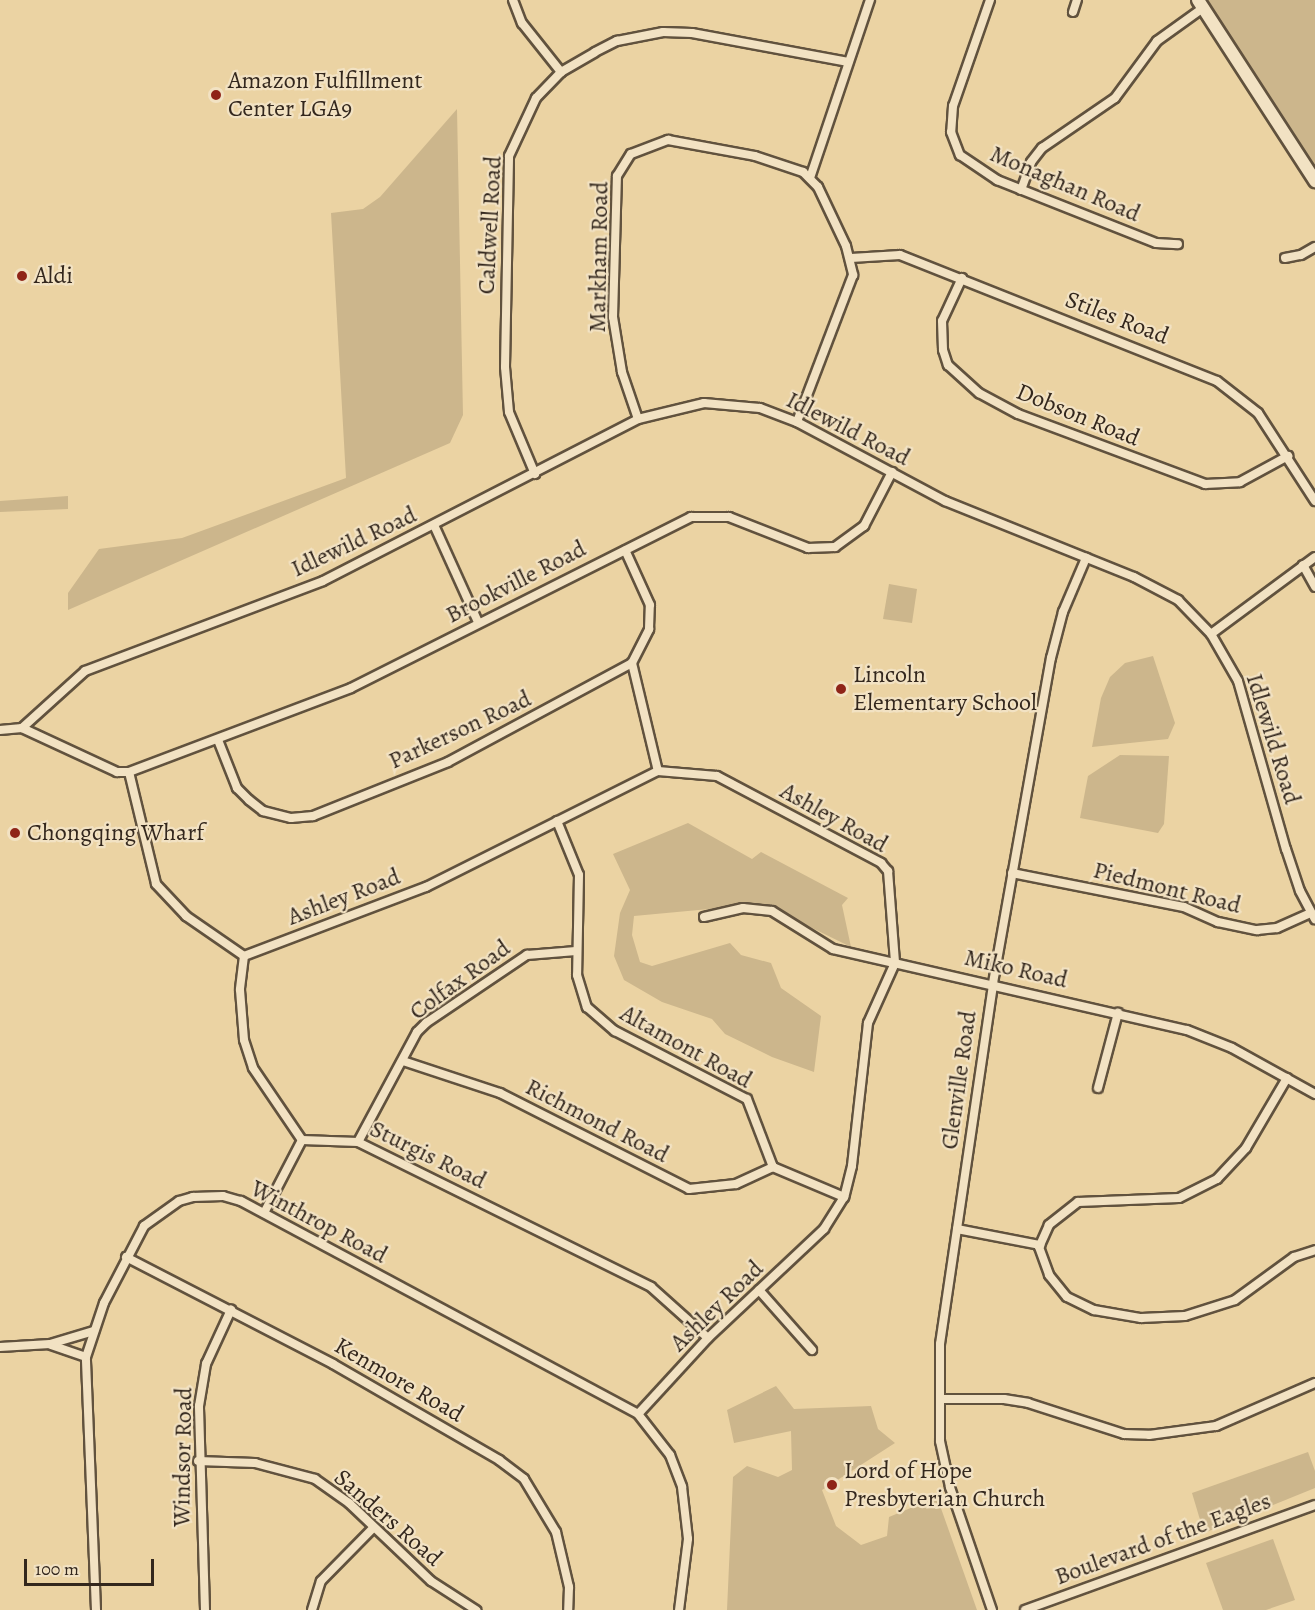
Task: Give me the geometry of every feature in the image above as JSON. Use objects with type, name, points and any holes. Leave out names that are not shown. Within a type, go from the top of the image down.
[{"type":"street","points":[[513,0],[522,23],[561,72]]},
{"type":"street","points":[[797,422],[853,275],[851,258],[810,178],[870,0]]},
{"type":"street","name":"Monaghan Road","points":[[990,0],[952,106],[951,132],[954,146],[972,166],[1021,190],[1156,243],[1178,244]]},
{"type":"street","points":[[1073,12],[1077,0]]},
{"type":"street","points":[[1021,190],[1031,162],[1042,147],[1115,98],[1157,41],[1201,4],[1315,181]]},
{"type":"street","name":"Caldwell Road","points":[[535,474],[509,412],[505,367],[507,176],[509,156],[526,114],[561,72],[617,41],[663,32],[692,33],[848,62]]},
{"type":"street","name":"Markham Road","points":[[638,419],[622,372],[613,317],[618,177],[623,163],[631,154],[668,140],[755,156],[803,172],[810,178]]},
{"type":"street","points":[[1285,258],[1315,247]]},
{"type":"street","name":"Stiles Road","points":[[851,258],[900,255],[1217,381],[1258,413],[1288,456],[1315,501]]},
{"type":"street","name":"Dobson Road","points":[[962,278],[942,321],[943,350],[948,365],[979,393],[1018,414],[1205,484],[1240,482],[1288,456]]},
{"type":"street","name":"Idlewild Road","points":[[22,728],[85,671],[323,581],[535,474],[638,419],[712,404],[760,408],[797,422],[945,501],[1160,589],[1178,600],[1211,634],[1246,702],[1286,849],[1313,916]]},
{"type":"street","name":"Brookville Road","points":[[129,772],[351,688],[478,622],[702,515],[746,521],[808,548],[835,547],[864,526],[892,472]]},
{"type":"street","points":[[435,525],[478,622]]},
{"type":"street","points":[[625,550],[650,606],[649,629],[632,663],[658,771]]},
{"type":"street","name":"Glenville Road","points":[[992,1610],[950,1487],[940,1441],[940,1344],[993,983],[1051,658],[1063,612],[1086,558]]},
{"type":"street","points":[[1211,634],[1315,558]]},
{"type":"street","points":[[1303,565],[1315,587]]},
{"type":"street","name":"Parkerson Road","points":[[218,740],[237,788],[249,800],[277,816],[302,818],[448,762],[632,663]]},
{"type":"street","points":[[0,730],[22,728],[117,772],[129,772],[156,884],[186,916],[244,956],[240,990],[244,1040],[253,1068],[302,1140],[264,1213]]},
{"type":"street","name":"Ashley Road","points":[[244,956],[426,887],[658,771],[717,776],[881,863],[892,881],[895,963],[868,1023],[855,1147],[844,1197],[824,1229],[708,1338],[638,1414]]},
{"type":"street","name":"Altamont Road","points":[[557,821],[579,875],[577,975],[587,1007],[615,1031],[747,1099],[773,1167]]},
{"type":"street","name":"Piedmont Road","points":[[1012,873],[1184,907],[1218,922],[1257,930],[1277,928],[1313,916]]},
{"type":"street","name":"Miko Road","points":[[704,917],[743,908],[772,910],[833,949],[993,983],[1187,1030],[1232,1048],[1315,1094]]},
{"type":"street","name":"Colfax Road","points":[[358,1142],[417,1032],[426,1023],[504,968],[527,955],[576,951]]},
{"type":"street","points":[[1098,1088],[1118,1013]]},
{"type":"street","name":"Richmond Road","points":[[403,1061],[500,1094],[689,1190],[736,1185],[773,1167]]},
{"type":"street","points":[[1287,1078],[1246,1148],[1217,1179],[1179,1198],[1078,1202],[1057,1216],[1040,1245],[1042,1262],[1067,1297],[1094,1310],[1141,1318],[1185,1316],[1235,1300],[1294,1257],[1315,1251]]},
{"type":"street","name":"Sturgis Road","points":[[302,1140],[358,1142],[651,1287],[708,1338]]},
{"type":"street","points":[[773,1167],[844,1197]]},
{"type":"street","name":"Winthrop Road","points":[[96,1610],[86,1357],[94,1331],[126,1257],[144,1226],[163,1209],[193,1197],[223,1196],[264,1213],[638,1414],[670,1455],[682,1487],[688,1539],[679,1610]]},
{"type":"street","points":[[957,1229],[1040,1245]]},
{"type":"street","name":"Kenmore Road","points":[[126,1257],[333,1364],[499,1461],[524,1479],[556,1532],[567,1576],[568,1610]]},
{"type":"street","points":[[759,1290],[812,1350]]},
{"type":"street","name":"Windsor Road","points":[[205,1610],[198,1461],[201,1386],[206,1364],[231,1310]]},
{"type":"street","points":[[0,1347],[50,1344],[94,1331]]},
{"type":"street","points":[[50,1344],[86,1357]]},
{"type":"street","points":[[940,1399],[995,1398],[1028,1403],[1124,1434],[1149,1436],[1216,1426],[1315,1383]]},
{"type":"street","name":"Sanders Road","points":[[198,1461],[255,1463],[315,1479],[349,1503],[430,1581],[476,1610]]},
{"type":"street","name":"Boulevard of the Eagles","points":[[1025,1610],[1315,1505]]},
{"type":"street","points":[[312,1610],[321,1581],[373,1528]]},
{"type":"shaded area","points":[[1208,0],[1315,0],[1315,170],[1308,161]]},
{"type":"shaded area","points":[[457,109],[463,415],[450,443],[68,610],[68,593],[99,549],[182,538],[346,478],[331,213],[363,209],[380,197]]},
{"type":"shaded area","points":[[68,496],[68,509],[0,512],[0,501]]},
{"type":"shaded area","points":[[889,584],[917,589],[912,623],[883,619]]},
{"type":"shaded area","points":[[1153,656],[1175,723],[1168,739],[1092,747],[1101,698],[1110,677],[1125,663]]},
{"type":"shaded area","points":[[1120,755],[1169,756],[1164,824],[1158,833],[1080,818],[1088,776]]},
{"type":"shaded area","points":[[688,823],[752,859],[761,852],[848,898],[842,905],[851,947],[763,904],[634,916],[632,935],[640,962],[652,966],[730,943],[741,955],[771,963],[781,988],[821,1016],[814,1072],[772,1057],[725,1034],[712,1019],[662,1002],[624,980],[614,956],[620,913],[630,890],[613,854]]},
{"type":"shaded area","points":[[776,1386],[794,1409],[871,1406],[878,1429],[895,1443],[822,1490],[836,1526],[861,1545],[887,1536],[889,1517],[937,1497],[977,1610],[727,1610],[733,1477],[747,1466],[778,1477],[792,1470],[791,1431],[734,1443],[727,1410]]},
{"type":"shaded area","points":[[1308,1452],[1315,1471],[1315,1488],[1204,1533],[1192,1493]]},
{"type":"shaded area","points":[[1273,1539],[1295,1600],[1266,1610],[1223,1610],[1206,1563]]},
{"type":"place","name":"Amazon Fulfillment Center LGA9","points":[[216,95]]},
{"type":"place","name":"Aldi","points":[[22,276]]},
{"type":"place","name":"Lincoln Elementary School","points":[[841,689]]},
{"type":"place","name":"Chongqing Wharf","points":[[15,833]]},
{"type":"place","name":"Lord of Hope Presbyterian Church","points":[[832,1485]]}]
